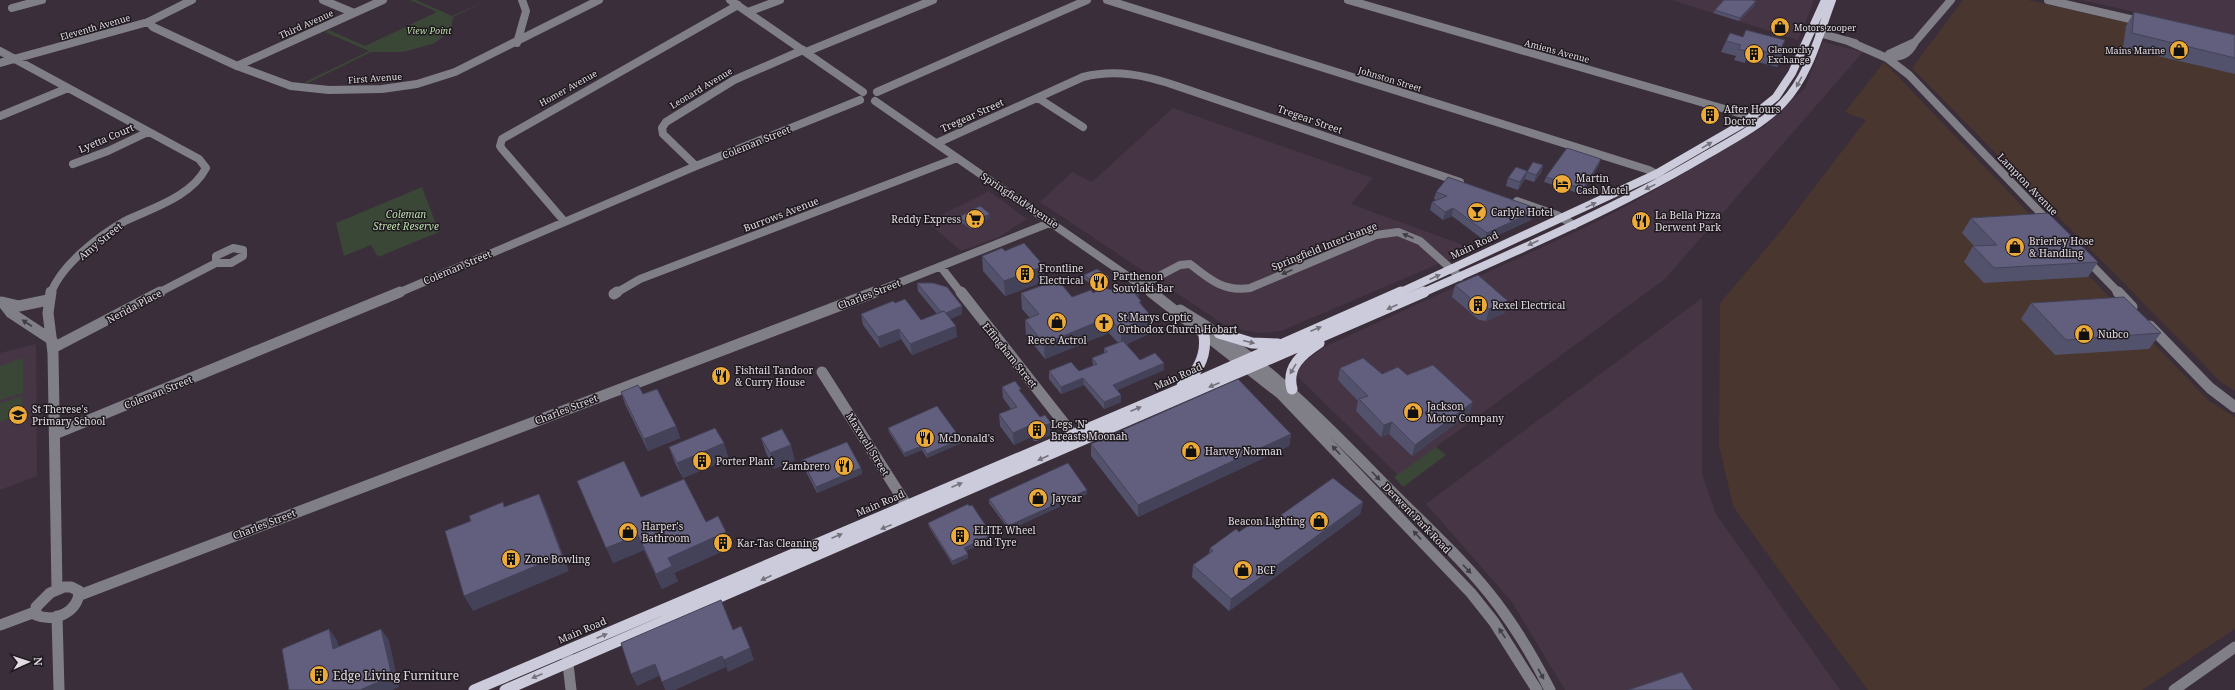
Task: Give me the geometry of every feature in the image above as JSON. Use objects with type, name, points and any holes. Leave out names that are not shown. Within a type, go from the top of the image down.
[{"type":"main road","name":"Main Road","points":[[1077,439],[1176,391],[1247,363],[1261,365],[1574,225],[1666,179],[1760,122],[1783,104],[1794,92],[1800,81],[1825,0]]},
{"type":"main road","name":"Main Road","points":[[474,690],[567,657],[1077,439],[1247,363],[1280,344],[1451,270],[1565,218],[1656,174],[1751,118],[1768,105],[1785,85],[1832,0]]},
{"type":"main road","points":[[1292,390],[1289,376],[1304,353],[1344,328]]},
{"type":"main road","points":[[1219,333],[1252,343],[1280,344]]},
{"type":"main road","points":[[1176,391],[1188,382],[1199,366],[1206,342],[1204,335]]},
{"type":"main road","name":"Main Road","points":[[505,690],[567,657]]},
{"type":"street","points":[[12,8],[42,0]]},
{"type":"street","name":"Eleventh Avenue","points":[[0,64],[148,22],[192,0]]},
{"type":"street","points":[[323,0],[354,13]]},
{"type":"street","name":"Third Avenue","points":[[237,66],[383,0]]},
{"type":"street","points":[[517,43],[526,11],[522,0]]},
{"type":"street","name":"First Avenue","points":[[148,22],[153,27],[237,66],[302,88],[382,89],[406,86],[442,76],[474,64],[599,0]]},
{"type":"street","points":[[730,0],[804,51],[862,96],[876,96],[1087,0]]},
{"type":"street","points":[[748,12],[780,0]]},
{"type":"street","name":"Leonard Avenue","points":[[696,166],[663,134],[662,128],[666,122],[734,80],[933,0]]},
{"type":"street","name":"Johnston Street","points":[[1107,0],[1630,164],[1666,179]]},
{"type":"street","name":"Amiens Avenue","points":[[1348,0],[1751,118],[1760,122]]},
{"type":"street","points":[[1907,72],[1911,51],[1915,42],[1951,0]]},
{"type":"street","points":[[2048,0],[2151,23]]},
{"type":"street","name":"Homer Avenue","points":[[564,221],[502,149],[500,146],[502,139],[738,5]]},
{"type":"street","name":"Lampton Avenue","points":[[1815,32],[1890,57],[1907,72],[2056,228]]},
{"type":"street","points":[[1890,57],[1915,42]]},
{"type":"street","name":"Amy Street","points":[[0,51],[203,162],[206,168],[203,176],[183,191],[121,223],[104,235],[65,271],[48,300]]},
{"type":"street","points":[[1890,57],[1905,55],[1911,51]]},
{"type":"street","name":"Tregear Street","points":[[937,143],[1091,75],[1113,72],[1134,73],[1466,184]]},
{"type":"street","points":[[0,116],[68,88]]},
{"type":"street","name":"Coleman Street","points":[[54,434],[363,308],[564,221],[862,96]]},
{"type":"street","name":"Springfield Avenue","points":[[876,96],[957,158],[1142,285],[1204,335],[1247,363]]},
{"type":"street","points":[[1038,98],[1083,127]]},
{"type":"street","name":"Lyetta Court","points":[[73,164],[108,151],[148,132]]},
{"type":"street","name":"Burrows Avenue","points":[[614,294],[640,279],[957,158]]},
{"type":"street","points":[[1510,199],[1565,218],[1574,225]]},
{"type":"street","name":"Charles Street","points":[[80,594],[941,267],[1052,222]]},
{"type":"street","name":"Springfield Interchange","points":[[1142,285],[1180,265],[1190,264],[1220,286],[1235,291],[1250,288],[1350,246],[1390,232],[1398,232],[1420,241],[1460,277]]},
{"type":"street","points":[[2078,251],[2210,388],[2235,407]]},
{"type":"street","name":"Nerida Place","points":[[52,344],[216,263]]},
{"type":"street","name":"Effingham Street","points":[[941,267],[1077,439]]},
{"type":"street","points":[[2,302],[20,307],[48,300],[52,344],[57,589]]},
{"type":"street","points":[[2,302],[11,313],[52,344]]},
{"type":"street","name":"Springfield Avenue","points":[[1164,302],[1219,333],[1247,363]]},
{"type":"street","name":"Derwent Park Road","points":[[1247,363],[1281,394],[1471,593],[1494,622],[1537,690]]},
{"type":"street","name":"Derwent Park Road","points":[[1261,365],[1292,390],[1475,578],[1501,609],[1526,646],[1550,690]]},
{"type":"street","name":"Maxwell Street","points":[[822,372],[910,511]]},
{"type":"street","points":[[0,625],[35,612],[39,602],[57,589],[71,587],[79,591],[80,594],[70,609],[57,616],[44,618],[36,615],[35,612]]},
{"type":"street","points":[[57,616],[59,690]]},
{"type":"street","points":[[2174,690],[2235,647]]},
{"type":"street","points":[[567,657],[571,690]]},
{"type":"shaded area","name":"Motors zooper","points":[[1672,0],[1814,0],[1798,40]]},
{"type":"shaded area","points":[[1963,0],[2028,0],[2235,47],[2235,391],[2221,382],[1912,68]]},
{"type":"shaded area","points":[[2078,0],[2235,0],[2235,35],[2095,3]]},
{"type":"shaded area","points":[[1823,42],[1863,52],[1665,279],[1398,475],[1297,376],[1303,363],[1324,347],[1588,226],[1634,202],[1763,127],[1805,88]]},
{"type":"shaded area","points":[[1884,62],[2209,401],[2235,417],[2235,629],[2142,690],[1868,690],[1733,506],[1719,445],[1720,303],[1781,231],[1866,120],[1845,112]]},
{"type":"shaded area","points":[[1173,108],[1373,178],[1351,204],[1474,249],[1281,331],[1262,333],[1246,331],[1223,324],[1040,202],[1072,172],[1092,182]]},
{"type":"shaded area","points":[[989,191],[1027,219],[999,237],[961,251],[927,222]]},
{"type":"shaded area","points":[[1702,298],[1702,474],[1716,514],[1840,690],[1565,690],[1512,602],[1426,504]]},
{"type":"shaded area","name":"St Therese's Primary School","points":[[36,344],[37,476],[0,490],[0,353]]},
{"type":"green space","name":"View Point","points":[[410,0],[416,0],[452,16],[488,0],[453,17],[451,30],[435,43],[403,52],[371,52],[308,83],[305,82],[369,51],[325,32],[329,30],[365,46],[437,12]]},
{"type":"green space","name":"Coleman Street Reserve","points":[[422,187],[439,232],[378,257],[371,245],[344,256],[336,223]]},
{"type":"green space","points":[[23,358],[23,393],[0,400],[0,366]]},
{"type":"green space","points":[[23,396],[22,415],[0,422],[0,403]]},
{"type":"green space","points":[[1436,447],[1446,455],[1403,487],[1394,477]]},
{"type":"building","points":[[1724,0],[1756,1],[1740,18],[1715,10]]},
{"type":"building","points":[[2134,12],[2235,35],[2235,58],[2132,33]]},
{"type":"building","points":[[1746,30],[1785,40],[1782,46],[1786,47],[1782,56],[1751,48],[1749,52],[1738,49],[1741,45],[1726,41],[1730,33],[1743,37]]},
{"type":"building","points":[[1567,148],[1601,159],[1583,189],[1546,177]]},
{"type":"building","points":[[1533,162],[1543,165],[1536,175],[1527,172]]},
{"type":"building","points":[[1516,167],[1527,171],[1520,182],[1508,178]]},
{"type":"building","name":"Carlyle Hotel","points":[[1448,177],[1530,206],[1533,212],[1487,233],[1453,208],[1445,212],[1432,202],[1447,196],[1436,192]]},
{"type":"building","name":"Reddy Express","points":[[980,206],[990,214],[981,218],[983,219],[970,225],[959,217]]},
{"type":"building","points":[[2048,213],[2098,262],[1994,268],[1973,246],[1997,245],[1971,218]]},
{"type":"building","points":[[1024,243],[1044,266],[1004,281],[982,256],[1002,248],[1005,251]]},
{"type":"building","points":[[1097,269],[1109,277],[1095,283],[1084,275]]},
{"type":"building","points":[[1478,275],[1508,301],[1489,309],[1482,308],[1455,285]]},
{"type":"building","points":[[1058,280],[1072,297],[1091,290],[1093,293],[1104,288],[1112,290],[1130,284],[1139,292],[1135,294],[1141,301],[1139,302],[1152,317],[1121,331],[1109,317],[1044,344],[1025,320],[1039,314],[1021,293]]},
{"type":"building","points":[[917,283],[933,283],[947,287],[962,306],[946,313],[944,311],[941,312]]},
{"type":"building","points":[[2124,297],[2161,333],[2066,340],[2031,303]]},
{"type":"building","points":[[905,299],[921,320],[944,311],[956,326],[910,344],[899,329],[878,337],[861,314],[893,301],[895,303]]},
{"type":"building","points":[[1123,341],[1140,360],[1155,353],[1164,363],[1113,385],[1121,395],[1104,402],[1083,378],[1061,387],[1049,371],[1071,362],[1079,371],[1097,364],[1092,358],[1107,352],[1104,348]]},
{"type":"building","name":"Jackson Motor Company","points":[[1363,358],[1382,374],[1398,367],[1407,375],[1433,365],[1473,402],[1415,445],[1392,422],[1384,425],[1359,399],[1368,396],[1340,368]]},
{"type":"building","name":"Harvey Norman","points":[[1238,379],[1291,434],[1138,505],[1091,444]]},
{"type":"building","points":[[1015,381],[1021,389],[1019,390],[1040,417],[1045,415],[1051,423],[1036,429],[1033,429],[1031,425],[1013,433],[999,414],[1017,407],[1002,387]]},
{"type":"building","points":[[638,385],[643,394],[657,389],[676,426],[644,439],[621,392]]},
{"type":"building","name":"McDonald's","points":[[937,406],[961,439],[927,454],[922,446],[904,453],[888,428]]},
{"type":"building","points":[[715,428],[724,443],[677,463],[669,447]]},
{"type":"building","points":[[782,429],[791,445],[770,453],[761,438]]},
{"type":"building","points":[[847,442],[861,468],[816,487],[802,460]]},
{"type":"building","points":[[624,461],[641,497],[684,479],[706,522],[718,516],[726,532],[668,558],[672,566],[656,574],[638,535],[606,548],[577,481]]},
{"type":"building","name":"Jaycar","points":[[1068,463],[1087,490],[1008,526],[989,499]]},
{"type":"building","points":[[1333,478],[1363,502],[1231,599],[1193,565],[1213,551],[1210,548],[1236,529],[1239,532],[1259,518],[1267,525]]},
{"type":"building","name":"Zone Bowling","points":[[539,494],[562,555],[464,596],[445,531],[471,521],[469,516],[503,502],[504,507]]},
{"type":"building","name":"ELITE Wheel and Tyre","points":[[968,504],[969,506],[972,505],[986,526],[983,528],[989,536],[964,548],[968,554],[952,561],[928,523]]},
{"type":"building","points":[[721,600],[733,630],[741,626],[750,648],[724,660],[722,656],[662,682],[655,664],[631,674],[621,643]]},
{"type":"building","points":[[329,629],[333,649],[381,629],[392,676],[360,690],[289,690],[282,649]]},
{"type":"building","points":[[1682,672],[1693,690],[1628,690]]},
{"type":"place","name":"Motors zooper","points":[[1780,27]]},
{"type":"place","name":"Mains Marine","points":[[2179,50]]},
{"type":"place","name":"Glenorchy Exchange","points":[[1754,54]]},
{"type":"place","name":"After Hours Doctor","points":[[1710,115]]},
{"type":"place","name":"Martin Cash Motel","points":[[1562,184]]},
{"type":"place","name":"Carlyle Hotel","points":[[1477,212]]},
{"type":"place","name":"Reddy Express","points":[[975,219]]},
{"type":"place","name":"La Bella Pizza Derwent Park","points":[[1641,221]]},
{"type":"place","name":"Brierley Hose & Handling","points":[[2015,247]]},
{"type":"place","name":"Frontline Electrical","points":[[1025,274]]},
{"type":"place","name":"Parthenon Souvlaki Bar","points":[[1099,282]]},
{"type":"place","name":"Rexel Electrical","points":[[1478,305]]},
{"type":"place","name":"Reece Actrol","points":[[1057,322]]},
{"type":"place","name":"St Marys Coptic Orthodox Church Hobart","points":[[1104,323]]},
{"type":"place","name":"Nubco","points":[[2084,334]]},
{"type":"place","name":"Fishtail Tandoor & Curry House","points":[[721,376]]},
{"type":"place","name":"Jackson Motor Company","points":[[1413,412]]},
{"type":"place","name":"St Therese's Primary School","points":[[18,415]]},
{"type":"place","name":"Legs 'N' Breasts Moonah","points":[[1037,430]]},
{"type":"place","name":"McDonald's","points":[[925,438]]},
{"type":"place","name":"Harvey Norman","points":[[1191,451]]},
{"type":"place","name":"Porter Plant","points":[[702,461]]},
{"type":"place","name":"Zambrero","points":[[844,466]]},
{"type":"place","name":"Jaycar","points":[[1038,498]]},
{"type":"place","name":"Beacon Lighting","points":[[1319,521]]},
{"type":"place","name":"Harper's Bathroom","points":[[628,532]]},
{"type":"place","name":"ELITE Wheel and Tyre","points":[[960,536]]},
{"type":"place","name":"Kar-Tas Cleaning","points":[[723,543]]},
{"type":"place","name":"Zone Bowling","points":[[511,559]]},
{"type":"place","name":"BCF","points":[[1243,570]]},
{"type":"place","name":"Edge Living Furniture","points":[[319,675]]}]
